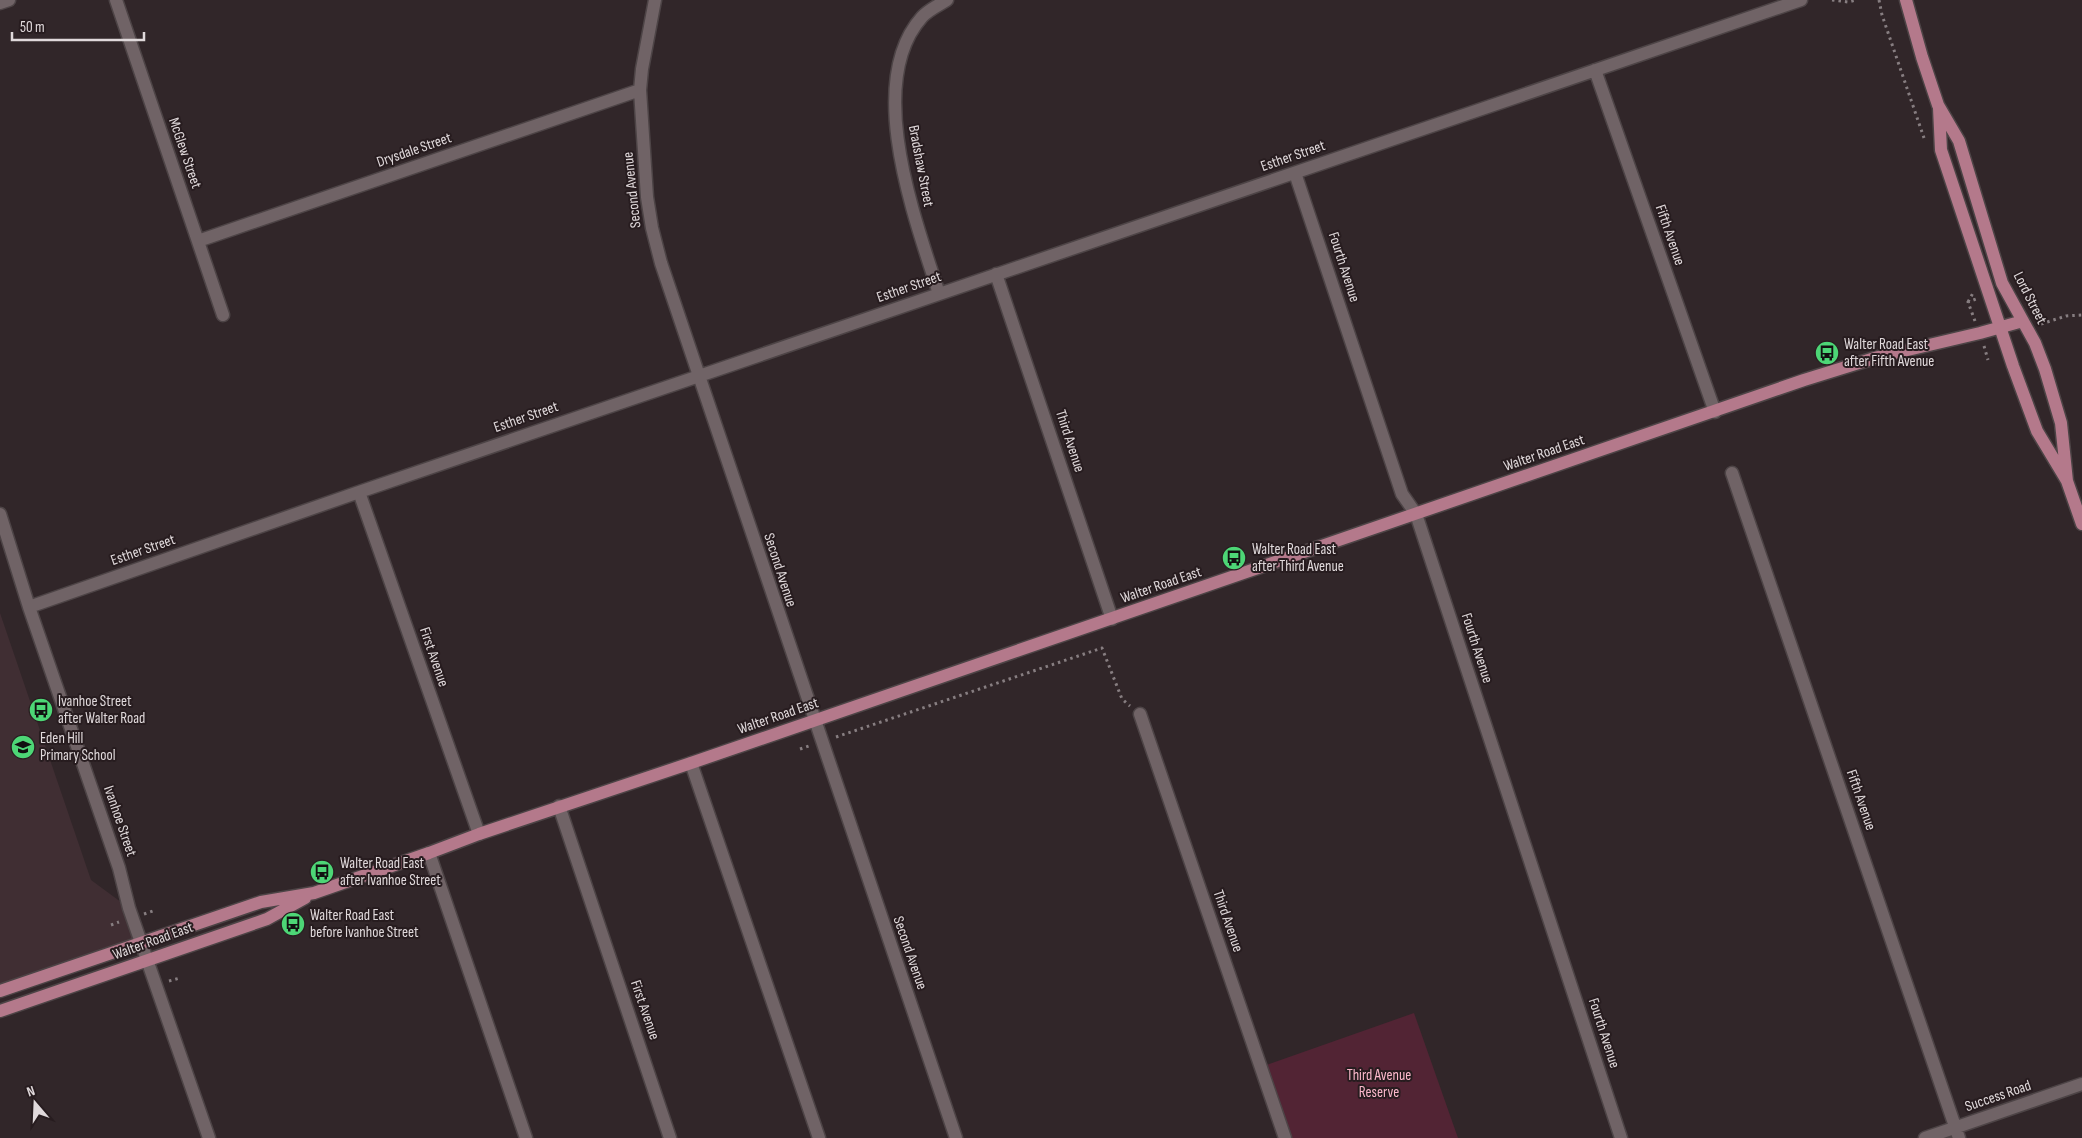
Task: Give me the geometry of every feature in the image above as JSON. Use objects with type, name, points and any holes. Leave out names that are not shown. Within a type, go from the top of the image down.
[{"type":"main road","name":"Lord Street","points":[[1906,0],[1938,105],[1959,141],[2002,283],[2023,321],[2045,369],[2061,423],[2067,481]]},
{"type":"main road","name":"Lord Street","points":[[1938,105],[1941,150],[2000,328],[2037,431],[2067,481],[2082,524]]},
{"type":"main road","name":"Walter Road East","points":[[0,991],[261,902],[314,893],[560,806],[691,764],[1804,380],[1878,357],[2023,321]]},
{"type":"main road","name":"Walter Road East","points":[[0,1011],[268,919],[314,893]]},
{"type":"street","points":[[0,3],[9,0]]},
{"type":"street","name":"McGlew Street","points":[[116,0],[223,315]]},
{"type":"street","name":"Second Avenue","points":[[655,0],[640,90],[647,197],[652,228],[661,263],[956,1138]]},
{"type":"street","name":"Bradshaw Street","points":[[939,294],[907,195],[896,134],[896,90],[902,48],[922,16],[947,0]]},
{"type":"street","name":"Esther Street","points":[[29,607],[359,492],[1802,0]]},
{"type":"street","name":"Fifth Avenue","points":[[1595,70],[1715,412]]},
{"type":"street","name":"Drysdale Street","points":[[198,241],[640,90]]},
{"type":"street","name":"Fourth Avenue","points":[[1295,172],[1402,494],[1416,514],[1621,1138]]},
{"type":"street","name":"Third Avenue","points":[[996,274],[1112,619]]},
{"type":"street","name":"Fifth Avenue","points":[[1732,473],[1958,1133]]},
{"type":"street","name":"First Avenue","points":[[359,492],[479,834]]},
{"type":"street","name":"Ivanhoe Street","points":[[0,514],[29,607],[116,859],[129,908],[210,1138]]},
{"type":"street","name":"Third Avenue","points":[[1140,714],[1285,1138]]},
{"type":"street","points":[[691,764],[819,1138]]},
{"type":"street","name":"First Avenue","points":[[560,806],[670,1138]]},
{"type":"street","points":[[429,853],[526,1138]]},
{"type":"street","name":"Success Road","points":[[1925,1138],[1958,1133],[2082,1084]]},
{"type":"path","points":[[1832,0],[1848,2],[1856,0]]},
{"type":"path","points":[[2024,283],[2034,308]]},
{"type":"path","points":[[2036,316],[2040,324],[2066,316],[2082,315]]},
{"type":"path","points":[[800,749],[1102,648],[1122,700],[1140,714]]},
{"type":"shaded area","points":[[0,613],[91,880],[129,908],[142,944],[0,991]]},
{"type":"green space","name":"Third Avenue Reserve","points":[[1414,1013],[1458,1138],[1285,1138],[1261,1067]]},
{"type":"place","name":"Walter Road East after Fifth Avenue","points":[[1827,353]]},
{"type":"place","name":"Walter Road East after Third Avenue","points":[[1234,558]]},
{"type":"place","name":"Ivanhoe Street after Walter Road","points":[[41,710]]},
{"type":"place","name":"Eden Hill Primary School","points":[[23,747]]},
{"type":"place","name":"Walter Road East after Ivanhoe Street","points":[[322,872]]},
{"type":"place","name":"Walter Road East before Ivanhoe Street","points":[[293,924]]}]
